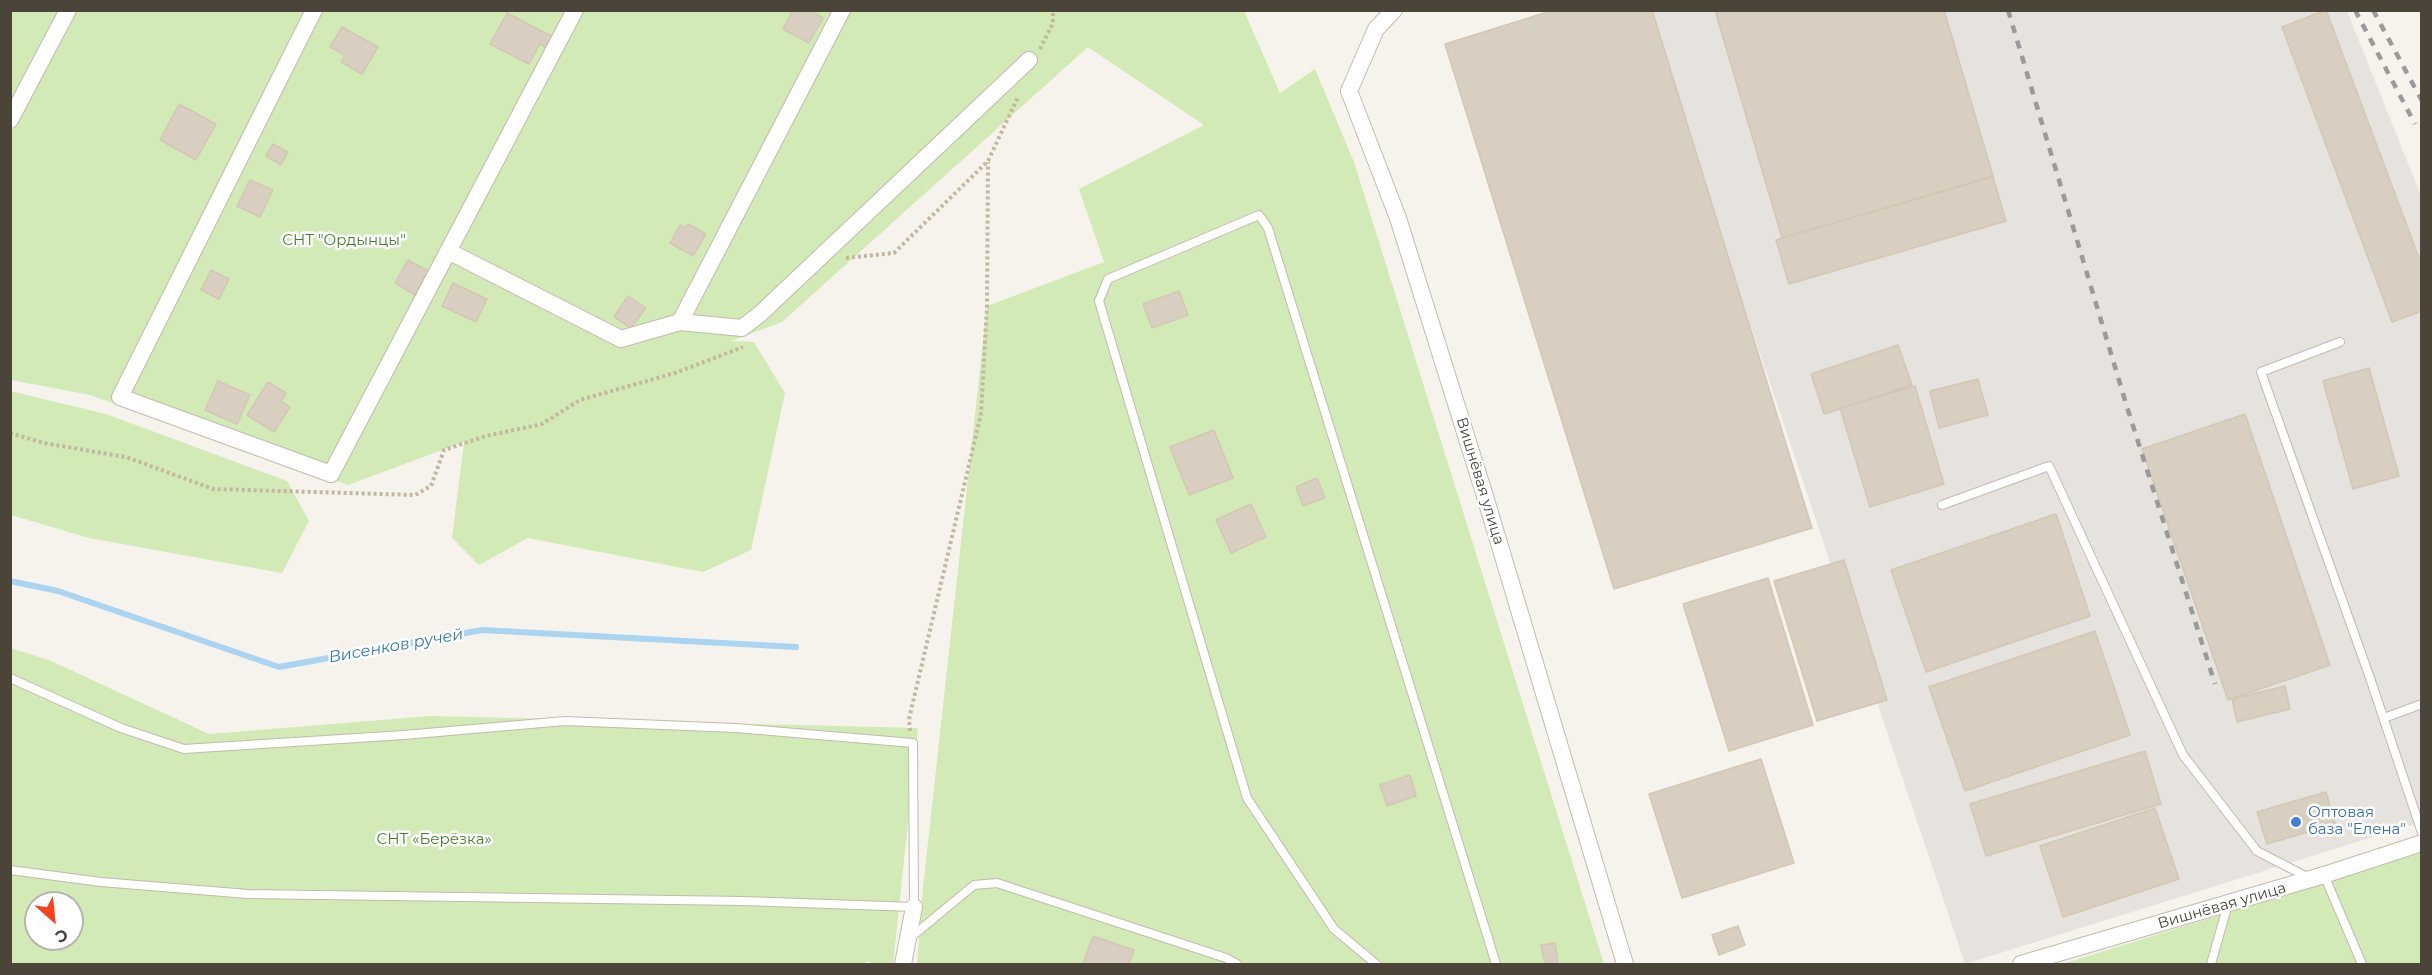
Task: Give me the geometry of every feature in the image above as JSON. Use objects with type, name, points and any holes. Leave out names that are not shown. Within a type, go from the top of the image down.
[{"type":"street","points":[[10,120],[68,10]]},
{"type":"street","points":[[314,10],[120,397],[331,474],[575,10]]},
{"type":"street","points":[[680,322],[842,10]]},
{"type":"street","name":"Вишнёвая улица","points":[[1394,10],[1376,29],[1349,91],[1398,218],[1484,493],[1625,964]]},
{"type":"street","points":[[448,251],[621,339],[680,322],[742,328],[1033,58]]},
{"type":"street","name":"Вишнёвая улица","points":[[2021,964],[2318,877],[2421,843]]},
{"type":"street","points":[[903,964],[914,908]]},
{"type":"lane","points":[[1376,964],[1334,929],[1247,798],[1099,301],[1108,279],[1259,215],[1268,228],[1496,964]]},
{"type":"lane","points":[[2340,342],[2261,372],[2384,718],[2421,833]]},
{"type":"lane","points":[[1942,505],[2049,466],[2183,755],[2257,851],[2318,877],[2362,964]]},
{"type":"lane","points":[[10,678],[121,728],[184,749],[404,735],[565,721],[736,728],[913,743],[914,908],[743,901],[248,894],[101,882],[10,870]]},
{"type":"lane","points":[[2384,718],[2421,704]]},
{"type":"lane","points":[[908,939],[974,885],[997,883],[1226,958],[1237,964]]},
{"type":"lane","points":[[2211,964],[2228,904]]},
{"type":"path","points":[[1033,58],[1053,23],[1053,10]]},
{"type":"path","points":[[844,258],[894,253],[987,161],[1023,87]]},
{"type":"path","points":[[913,743],[909,719],[981,414],[987,306],[987,161]]},
{"type":"path","points":[[10,434],[44,443],[126,457],[213,489],[415,495],[431,486],[444,450],[486,436],[542,424],[580,400],[675,373],[744,346]]},
{"type":"shaded area","points":[[1645,11],[2347,11],[2421,196],[2421,822],[1965,964]]},
{"type":"green space","name":"СНТ \"Ордынцы\"","points":[[10,11],[1244,11],[1280,93],[1315,69],[1354,162],[1604,964],[917,964],[922,897],[987,306],[1104,262],[1079,189],[1204,125],[1088,47],[782,322],[731,341],[754,342],[785,393],[751,550],[703,572],[528,538],[479,565],[452,538],[464,442],[348,485],[90,395],[11,380]]},
{"type":"green space","points":[[10,391],[106,414],[287,481],[309,521],[282,573],[89,538],[11,515]]},
{"type":"green space","name":"СНТ «Берёзка»","points":[[10,648],[49,660],[209,734],[431,716],[918,728],[893,964],[875,964],[866,961],[865,964],[11,964]]},
{"type":"green space","points":[[2421,853],[2421,964],[2062,964]]},
{"type":"building","points":[[793,10],[810,10],[823,18],[809,43],[783,29]]},
{"type":"building","points":[[1554,10],[1652,10],[1812,528],[1614,589],[1445,44]]},
{"type":"building","points":[[1715,10],[1944,10],[1993,176],[1782,238]]},
{"type":"building","points":[[2326,10],[2422,266],[2422,311],[2392,322],[2282,27]]},
{"type":"building","points":[[507,13],[553,37],[547,48],[540,44],[529,64],[490,44]]},
{"type":"building","points":[[342,27],[378,47],[362,74],[341,62],[345,55],[330,47]]},
{"type":"building","points":[[179,104],[216,124],[196,160],[160,140]]},
{"type":"building","points":[[273,144],[288,152],[281,165],[266,156]]},
{"type":"building","points":[[1993,177],[2006,221],[1789,284],[1776,240]]},
{"type":"building","points":[[250,180],[273,190],[260,217],[237,206]]},
{"type":"building","points":[[688,224],[706,234],[693,256],[670,243],[680,225],[685,228]]},
{"type":"building","points":[[408,260],[428,271],[415,295],[395,283]]},
{"type":"building","points":[[211,270],[229,279],[219,299],[201,290]]},
{"type":"building","points":[[453,283],[487,299],[476,322],[442,306]]},
{"type":"building","points":[[1179,291],[1188,315],[1152,328],[1143,304]]},
{"type":"building","points":[[628,296],[646,308],[631,328],[614,317]]},
{"type":"building","points":[[1898,345],[1912,385],[1824,414],[1811,374]]},
{"type":"building","points":[[2369,368],[2399,476],[2353,489],[2323,381]]},
{"type":"building","points":[[1978,379],[1988,415],[1939,428],[1930,391]]},
{"type":"building","points":[[218,381],[250,395],[237,424],[205,410]]},
{"type":"building","points":[[268,382],[286,393],[281,401],[290,407],[274,432],[247,415]]},
{"type":"building","points":[[1915,386],[1944,484],[1870,507],[1840,408]]},
{"type":"building","points":[[2245,414],[2330,665],[2228,700],[2142,449]]},
{"type":"building","points":[[1214,430],[1233,478],[1189,495],[1170,447]]},
{"type":"building","points":[[1317,478],[1325,498],[1303,506],[1296,487]]},
{"type":"building","points":[[1251,504],[1266,537],[1231,553],[1216,520]]},
{"type":"building","points":[[2056,514],[2090,616],[1926,672],[1891,570]]},
{"type":"building","points":[[1844,560],[1887,700],[1817,721],[1774,581]]},
{"type":"building","points":[[1768,578],[1813,725],[1729,751],[1683,604]]},
{"type":"building","points":[[2095,631],[2130,735],[1965,791],[1929,687]]},
{"type":"building","points":[[2285,686],[2290,709],[2237,722],[2232,699]]},
{"type":"building","points":[[2145,751],[2161,804],[1986,856],[1970,804]]},
{"type":"building","points":[[1761,759],[1794,863],[1682,898],[1649,794]]},
{"type":"building","points":[[1410,775],[1416,796],[1387,806],[1380,785]]},
{"type":"building","points":[[2326,792],[2335,824],[2267,844],[2257,812]]},
{"type":"building","points":[[2155,808],[2179,879],[2063,917],[2040,846]]},
{"type":"building","points":[[1738,926],[1745,945],[1719,955],[1712,935]]},
{"type":"building","points":[[1093,936],[1134,950],[1129,964],[1083,964]]},
{"type":"building","points":[[1555,943],[1558,964],[1545,964],[1541,945]]},
{"type":"waterway","name":"Висенков ручей","points":[[10,581],[58,591],[279,667],[482,630],[796,647]]},
{"type":"railway","points":[[2008,10],[2127,407],[2215,684]]},
{"type":"railway","points":[[2355,10],[2415,124]]},
{"type":"railway","points":[[2373,10],[2422,101]]},
{"type":"place","name":"Оптовая база \"Елена\"","points":[[2296,822]]}]
